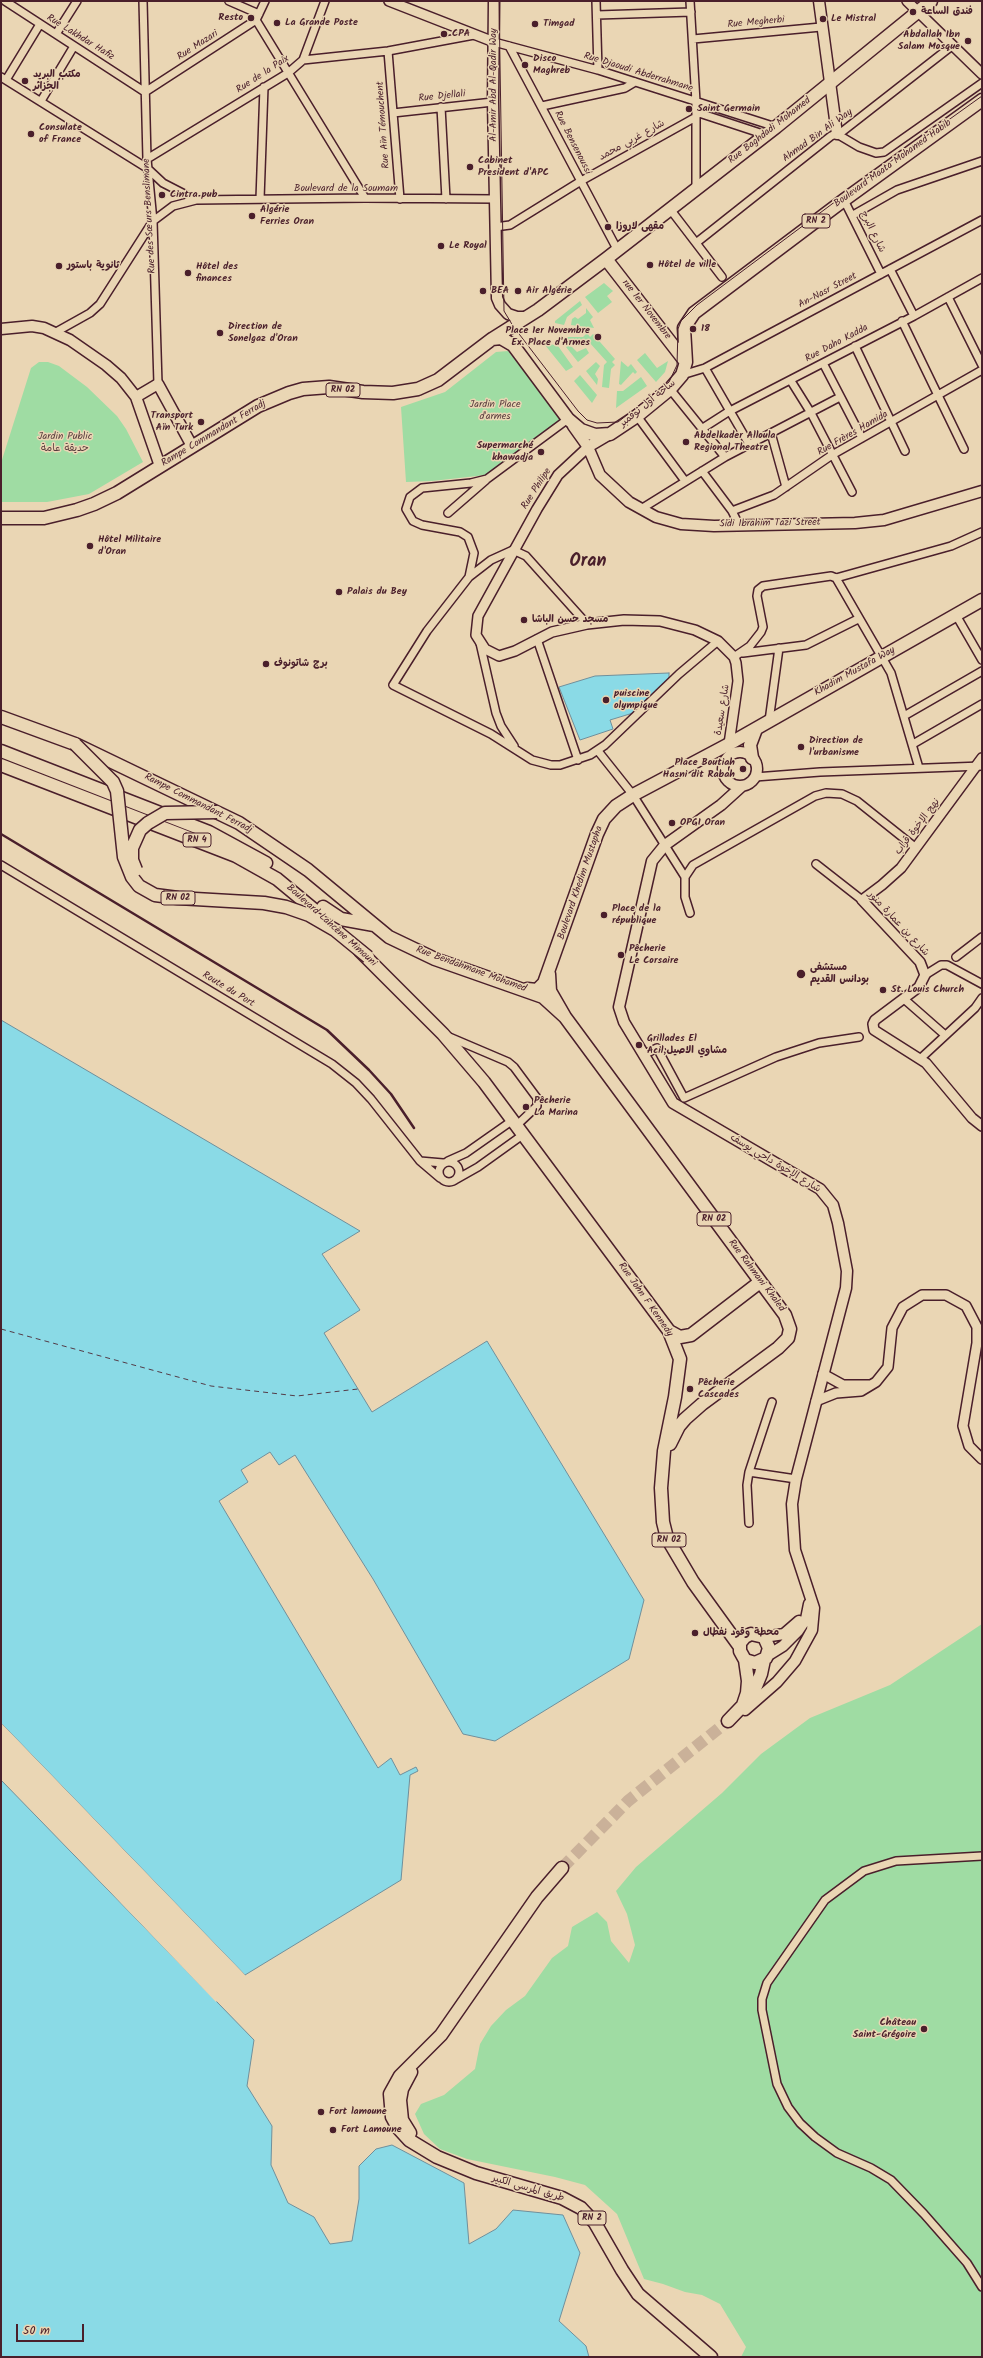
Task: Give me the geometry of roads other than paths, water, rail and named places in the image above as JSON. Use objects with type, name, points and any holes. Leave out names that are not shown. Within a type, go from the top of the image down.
[{"type":"main road","name":"Al-Amir Abd Al-Qadir Way","points":[[494,1],[493,102],[497,298],[504,311],[513,316],[527,317]]},
{"type":"main road","points":[[819,1],[821,27],[837,134]]},
{"type":"main road","name":"Rue Baghdadi Mohamed","points":[[606,259],[830,85],[931,1]]},
{"type":"main road","name":"Boulevard Maata Mohamed Habib","points":[[686,362],[683,335],[690,317],[844,200],[982,100]]},
{"type":"main road","points":[[492,339],[527,317],[606,259]]},
{"type":"main road","name":"rue 1er Novembre","points":[[606,259],[686,362]]},
{"type":"main road","points":[[1,329],[32,326],[56,332],[106,365],[121,378],[136,397],[160,466]]},
{"type":"main road","name":"ساحة أول نوفمبر","points":[[492,339],[507,340],[520,352],[568,419],[588,434],[599,436],[610,434],[637,416],[670,389],[682,375],[686,362]]},
{"type":"main road","name":"Rampe Commandant Ferradj","points":[[1,518],[44,518],[77,510],[117,493],[258,406],[303,389],[329,387],[379,393],[418,389],[448,373],[492,339]]},
{"type":"main road","points":[[136,397],[158,384]]},
{"type":"main road","name":"Rue des Sœurs Benslimane","points":[[158,384],[192,446]]},
{"type":"main road","name":"Sidi Ibrahim Tazi Street","points":[[568,419],[588,447],[600,475],[629,502],[656,517],[681,524],[740,525],[855,523],[884,520],[982,491]]},
{"type":"main road","points":[[588,447],[610,434]]},
{"type":"main road","name":"Khadim Mustafa Way","points":[[729,744],[982,600]]},
{"type":"main road","name":"Rampe Commandant Ferradj","points":[[1,717],[75,744],[217,812],[279,849],[308,870],[375,926]]},
{"type":"main road","points":[[748,755],[756,729]]},
{"type":"main road","name":"RN 02","points":[[75,744],[114,782],[117,791],[124,857],[132,877],[139,886],[146,891],[162,896],[286,907],[309,915],[335,930],[368,957]]},
{"type":"main road","points":[[721,805],[727,780],[723,766],[728,756],[729,744],[748,755],[757,767],[755,777],[752,782],[742,786],[736,786],[727,780]]},
{"type":"main road","name":"Boulevard Khedim Mustapha","points":[[549,973],[604,819],[616,806],[633,795],[729,744]]},
{"type":"main road","name":"Boulevard Lahcène Mimouni","points":[[1,751],[209,832],[265,862],[333,915],[341,919],[375,926]]},
{"type":"main road","points":[[728,756],[748,755]]},
{"type":"main road","name":"Boulevard Lahcène Mimouni","points":[[1,765],[222,850],[255,865],[301,897],[368,957],[443,1034]]},
{"type":"main road","name":"شارع الإخوة داحي يوسف","points":[[728,1721],[739,1715],[777,1682],[803,1650],[809,1640],[814,1619],[812,1599],[797,1560],[793,1540],[792,1504],[796,1479],[816,1401],[845,1298],[847,1280],[838,1223],[833,1205],[820,1189],[679,1108],[667,1095],[643,1055],[624,1022],[619,1007],[652,861],[665,845],[721,805],[742,786]]},
{"type":"main road","points":[[162,896],[140,877],[132,860],[132,848],[140,830],[165,813],[217,812]]},
{"type":"main road","name":"Rue Bendahmane Mohamed","points":[[375,926],[409,948],[524,989],[551,1002],[565,1017]]},
{"type":"main road","points":[[524,989],[537,990],[542,988],[549,973]]},
{"type":"main road","points":[[549,973],[550,990],[565,1017]]},
{"type":"main road","name":"Rue Rahmani Khaled","points":[[565,1017],[785,1315],[790,1329],[788,1338],[778,1348],[702,1404],[679,1426],[664,1460]]},
{"type":"main road","name":"Rue John F Kennedy","points":[[443,1034],[518,1126],[669,1331],[680,1359],[675,1397],[664,1451],[660,1488],[661,1508],[668,1538],[712,1609],[740,1647]]},
{"type":"main road","points":[[669,1331],[680,1337],[691,1335],[760,1282]]},
{"type":"main road","points":[[675,1397],[686,1408],[702,1404]]},
{"type":"main road","points":[[742,1708],[748,1687],[744,1660],[740,1647],[742,1640],[748,1635],[757,1634],[764,1637],[784,1634],[794,1627],[802,1616],[808,1590]]},
{"type":"main road","name":"شارع الإخوة داحي يوسف","points":[[766,1658],[788,1641],[804,1624],[808,1614],[808,1590]]},
{"type":"main road","name":"Rue John F Kennedy","points":[[712,1609],[728,1624],[748,1635]]},
{"type":"main road","points":[[728,1721],[742,1708],[755,1689],[769,1648],[764,1637]]},
{"type":"main road","points":[[744,1660],[755,1663],[766,1658]]},
{"type":"main road","name":"طريق المرسى الكبير","points":[[562,1868],[537,1897],[441,2035],[422,2055],[406,2080],[400,2100],[402,2120],[412,2137],[423,2149],[462,2168],[562,2198],[581,2208],[595,2223],[622,2270],[638,2294],[711,2357]]},
{"type":"street","name":"Rue Lakhdar Hafiz","points":[[5,1],[146,92]]},
{"type":"street","points":[[56,34],[77,1]]},
{"type":"street","name":"Rue des Sœurs Benslimane","points":[[143,1],[147,168],[153,221],[158,384]]},
{"type":"street","points":[[229,1],[258,17],[288,73],[365,198]]},
{"type":"street","points":[[258,17],[265,1]]},
{"type":"street","points":[[303,60],[325,1]]},
{"type":"street","points":[[389,1],[494,42]]},
{"type":"street","points":[[596,1],[598,70]]},
{"type":"street","points":[[690,1],[694,39],[696,188]]},
{"type":"street","points":[[907,1],[982,74]]},
{"type":"street","points":[[597,15],[691,12]]},
{"type":"street","name":"Rue Mazari","points":[[146,92],[258,17]]},
{"type":"street","points":[[40,24],[4,78],[147,168],[163,184],[196,200]]},
{"type":"street","name":"Rue Megherbi","points":[[694,39],[821,27]]},
{"type":"street","name":"Rue de la Paix","points":[[147,159],[288,73],[303,60],[388,51],[474,35]]},
{"type":"street","name":"Rue Djaoudi Abderrahmane","points":[[494,42],[598,70],[636,82],[696,102],[771,131]]},
{"type":"street","name":"Ahmad Bin Ali Way","points":[[696,243],[953,45]]},
{"type":"street","points":[[41,101],[74,46]]},
{"type":"street","name":"Rue Bensenoussi","points":[[509,46],[617,249]]},
{"type":"street","name":"Rue Aïn Témouchent","points":[[388,51],[400,199]]},
{"type":"street","points":[[542,106],[625,88],[636,82]]},
{"type":"street","points":[[837,134],[858,147],[876,153],[884,152],[982,83]]},
{"type":"street","points":[[260,199],[264,87]]},
{"type":"street","name":"Rue Djellali","points":[[393,113],[493,102]]},
{"type":"street","points":[[441,107],[446,199]]},
{"type":"street","points":[[696,115],[771,131]]},
{"type":"street","name":"شارع غربي محمد","points":[[495,227],[510,224],[581,181],[696,115]]},
{"type":"street","points":[[853,215],[896,190],[982,161]]},
{"type":"street","name":"Boulevard de la Soumam","points":[[196,200],[365,198],[495,199]]},
{"type":"street","points":[[56,332],[90,313],[100,304],[153,221],[173,206],[196,200]]},
{"type":"street","name":"شارع البرج","points":[[844,200],[882,274]]},
{"type":"street","points":[[670,209],[722,276]]},
{"type":"street","name":"An-Nasr Street","points":[[682,375],[706,368],[982,220]]},
{"type":"street","points":[[890,269],[914,316]]},
{"type":"street","name":"Rue Daho Kadda","points":[[703,428],[728,412],[791,381],[982,278]]},
{"type":"street","points":[[948,297],[982,365]]},
{"type":"street","points":[[902,321],[964,449]]},
{"type":"street","points":[[855,346],[905,451]]},
{"type":"street","points":[[823,363],[862,438]]},
{"type":"street","points":[[706,368],[728,412],[749,444]]},
{"type":"street","name":"Rue Frères Hamida","points":[[732,511],[774,495],[832,455],[892,423],[982,370]]},
{"type":"street","points":[[791,381],[811,413],[852,492]]},
{"type":"street","points":[[670,389],[725,457]]},
{"type":"street","points":[[641,509],[725,457],[840,397]]},
{"type":"street","points":[[637,416],[685,481]]},
{"type":"street","points":[[448,513],[487,478],[568,419]]},
{"type":"street","points":[[771,433],[786,487]]},
{"type":"street","name":"Rue Philipe","points":[[480,643],[475,629],[478,616],[513,550],[558,475],[588,447]]},
{"type":"street","points":[[702,471],[732,511],[740,525]]},
{"type":"street","points":[[468,577],[474,553],[468,538],[453,529],[422,525],[413,521],[406,509],[407,503],[410,497],[422,488],[471,483],[487,478]]},
{"type":"street","points":[[734,657],[750,646],[761,632],[763,627],[757,596],[758,590],[763,586],[831,576],[836,578],[951,546],[982,532]]},
{"type":"street","points":[[587,624],[526,556],[513,550],[491,560],[468,577],[427,631],[393,685],[515,748],[532,760],[551,765],[560,765],[578,760],[598,751],[679,674],[718,642]]},
{"type":"street","points":[[836,578],[858,619],[883,656],[891,673],[919,768]]},
{"type":"street","points":[[956,615],[982,660]]},
{"type":"street","points":[[734,657],[749,651],[806,645],[858,619]]},
{"type":"street","points":[[480,643],[485,649],[499,656],[515,651],[552,632],[587,624],[624,620],[660,621],[681,625],[718,642],[734,657]]},
{"type":"street","points":[[537,639],[578,760]]},
{"type":"street","points":[[480,643],[496,713],[501,726],[515,748]]},
{"type":"street","points":[[769,721],[779,648]]},
{"type":"street","name":"شارع سعيدة","points":[[729,744],[738,681],[734,657]]},
{"type":"street","points":[[904,716],[982,671]]},
{"type":"street","points":[[913,744],[982,704]]},
{"type":"street","points":[[598,751],[633,795],[685,877],[685,898],[690,913]]},
{"type":"street","points":[[755,777],[820,772],[919,768],[980,763]]},
{"type":"street","name":"نهج الإخوة قراب","points":[[862,900],[891,876],[916,848],[980,763]]},
{"type":"street","points":[[685,877],[693,865],[731,842],[815,796],[826,793],[842,794],[857,801],[916,848]]},
{"type":"street","name":"شارع بن عمارة منور","points":[[816,864],[862,900],[920,962],[925,975]]},
{"type":"street","name":"Route du Port","points":[[1,865],[332,1064],[356,1083],[371,1099],[420,1161],[440,1178]]},
{"type":"street","points":[[956,957],[982,937]]},
{"type":"street","points":[[982,984],[947,965],[941,965],[925,975],[922,984],[875,1020],[873,1024],[876,1032],[920,1058],[972,1118],[982,1126]]},
{"type":"street","points":[[920,1058],[975,1008],[982,998]]},
{"type":"street","points":[[904,999],[945,1035]]},
{"type":"street","points":[[443,1034],[508,1062],[537,1098],[538,1106],[478,1167],[455,1180],[444,1181],[440,1178],[439,1168],[445,1162],[466,1153],[518,1126]]},
{"type":"street","points":[[643,1055],[657,1048],[684,1098],[776,1057],[819,1043],[859,1037]]},
{"type":"street","points":[[420,1161],[453,1162],[460,1171],[455,1180]]},
{"type":"street","points":[[816,1401],[836,1393],[861,1391],[872,1385],[883,1375],[888,1367],[892,1328],[903,1307],[915,1298],[930,1294],[946,1295],[960,1301],[974,1320],[978,1335],[964,1420],[964,1433],[968,1446],[982,1459]]},
{"type":"street","points":[[823,1374],[843,1385],[872,1385]]},
{"type":"street","points":[[748,1523],[747,1485],[749,1472],[772,1402]]},
{"type":"street","points":[[749,1472],[796,1479]]},
{"type":"street","points":[[982,1856],[896,1862],[864,1871],[825,1900],[767,1983],[762,1999],[762,2010],[777,2084],[788,2107],[800,2123],[815,2137],[837,2153],[871,2168],[891,2180],[934,2225],[966,2263],[982,2287]]},
{"type":"water","name":"puiscine olympique","points":[[669,673],[669,680],[633,713],[610,720],[613,729],[580,740],[559,687],[595,676]]},
{"type":"water","points":[[1,1020],[360,1231],[322,1254],[360,1310],[324,1333],[372,1412],[487,1341],[644,1600],[629,1659],[495,1741],[463,1734],[373,1579],[295,1455],[279,1465],[270,1452],[241,1470],[248,1482],[219,1501],[378,1768],[391,1758],[400,1775],[416,1767],[418,1771],[410,1775],[401,1880],[245,1975],[1,1723]]},
{"type":"water","points":[[1,1780],[254,2040],[247,2086],[272,2126],[271,2165],[288,2203],[314,2217],[330,2244],[352,2241],[359,2199],[359,2166],[376,2149],[392,2145],[464,2183],[469,2244],[496,2229],[513,2210],[563,2215],[580,2253],[559,2321],[586,2346],[589,2357],[1,2357]]},
{"type":"tunnel","points":[[562,1868],[628,1801],[728,1721]]},
{"type":"tram line","points":[[499,1],[504,311],[513,326],[578,411],[587,420],[597,423],[618,422],[669,382],[677,365],[678,329],[681,321],[697,305],[848,192],[982,96]]},
{"type":"railway","points":[[1,834],[327,1030],[369,1070],[391,1094],[414,1128]]},
{"type":"place","name":"فندق الساعة","points":[[913,12]]},
{"type":"place","name":"Resto","points":[[251,18]]},
{"type":"place","name":"Le Mistral","points":[[823,19]]},
{"type":"place","name":"La Grande Poste","points":[[277,23]]},
{"type":"place","name":"Timgad","points":[[535,24]]},
{"type":"place","name":"CPA","points":[[444,34]]},
{"type":"place","name":"Abdallah Ibn Salam Mosque","points":[[968,41]]},
{"type":"place","name":"Disco Maghreb","points":[[525,65]]},
{"type":"place","name":"مكتب البريد الجزائر","points":[[25,81]]},
{"type":"place","name":"Saint Germain","points":[[689,109]]},
{"type":"place","name":"Consulate of France","points":[[31,134]]},
{"type":"place","name":"Cabinet President d'APC","points":[[470,167]]},
{"type":"place","name":"Cintra pub","points":[[162,195]]},
{"type":"place","name":"Algérie Ferries Oran","points":[[252,216]]},
{"type":"place","name":"مقهى لاروزا","points":[[608,227]]},
{"type":"place","name":"Le Royal","points":[[441,246]]},
{"type":"place","name":"Hôtel de ville","points":[[650,265]]},
{"type":"place","name":"ثانوية باستور","points":[[59,266]]},
{"type":"place","name":"Hôtel des finances","points":[[188,273]]},
{"type":"place","name":"BEA","points":[[483,291]]},
{"type":"place","name":"Air Algérie","points":[[518,291]]},
{"type":"place","name":"18","points":[[693,329]]},
{"type":"place","name":"Direction de Sonelgaz d'Oran","points":[[220,333]]},
{"type":"place","name":"Place 1er Novembre Ex. Place d'Armes","points":[[598,337]]},
{"type":"place","name":"Transport Aïn Turk","points":[[201,422]]},
{"type":"place","name":"Abdelkader Alloula Regional Theatre","points":[[686,442]]},
{"type":"place","name":"Supermarché khawadja","points":[[541,452]]},
{"type":"place","name":"Hôtel Militaire d'Oran","points":[[90,546]]},
{"type":"place","name":"Palais du Bey","points":[[339,592]]},
{"type":"place","name":"مسجد حسن الباشا","points":[[524,620]]},
{"type":"place","name":"برج شاتونوف","points":[[266,664]]},
{"type":"place","name":"puiscine olympique","points":[[606,700]]},
{"type":"place","name":"Direction de l'urbanisme","points":[[801,747]]},
{"type":"place","name":"Place Boutiah Hasni dit Rabah","points":[[743,769]]},
{"type":"place","name":"OPGI Oran","points":[[672,823]]},
{"type":"place","name":"Place de la république","points":[[604,915]]},
{"type":"place","name":"Pêcherie Le Corsaire","points":[[621,955]]},
{"type":"place","name":"مستشفى بودانس القديم","points":[[801,974]]},
{"type":"place","name":"St. Louis Church","points":[[883,990]]},
{"type":"place","name":"Grillades El Acil;مشاوي الاصيل","points":[[639,1045]]},
{"type":"place","name":"Pêcherie La Marina","points":[[526,1107]]},
{"type":"place","name":"Pêcherie Cascades","points":[[690,1389]]},
{"type":"place","name":"محطة وقود نفطال","points":[[695,1633]]},
{"type":"place","name":"Château Saint-Grégoire","points":[[924,2029]]},
{"type":"place","name":"Fort lamoune","points":[[321,2112]]},
{"type":"place","name":"Fort Lamoune","points":[[333,2130]]},
{"type":"district","name":"Oran","points":[[588,563]]},
{"type":"park label","name":"Jardin Place d'armes","points":[[495,410]]},
{"type":"park label","name":"Jardin Public حديقة عامة","points":[[65,442]]}]
